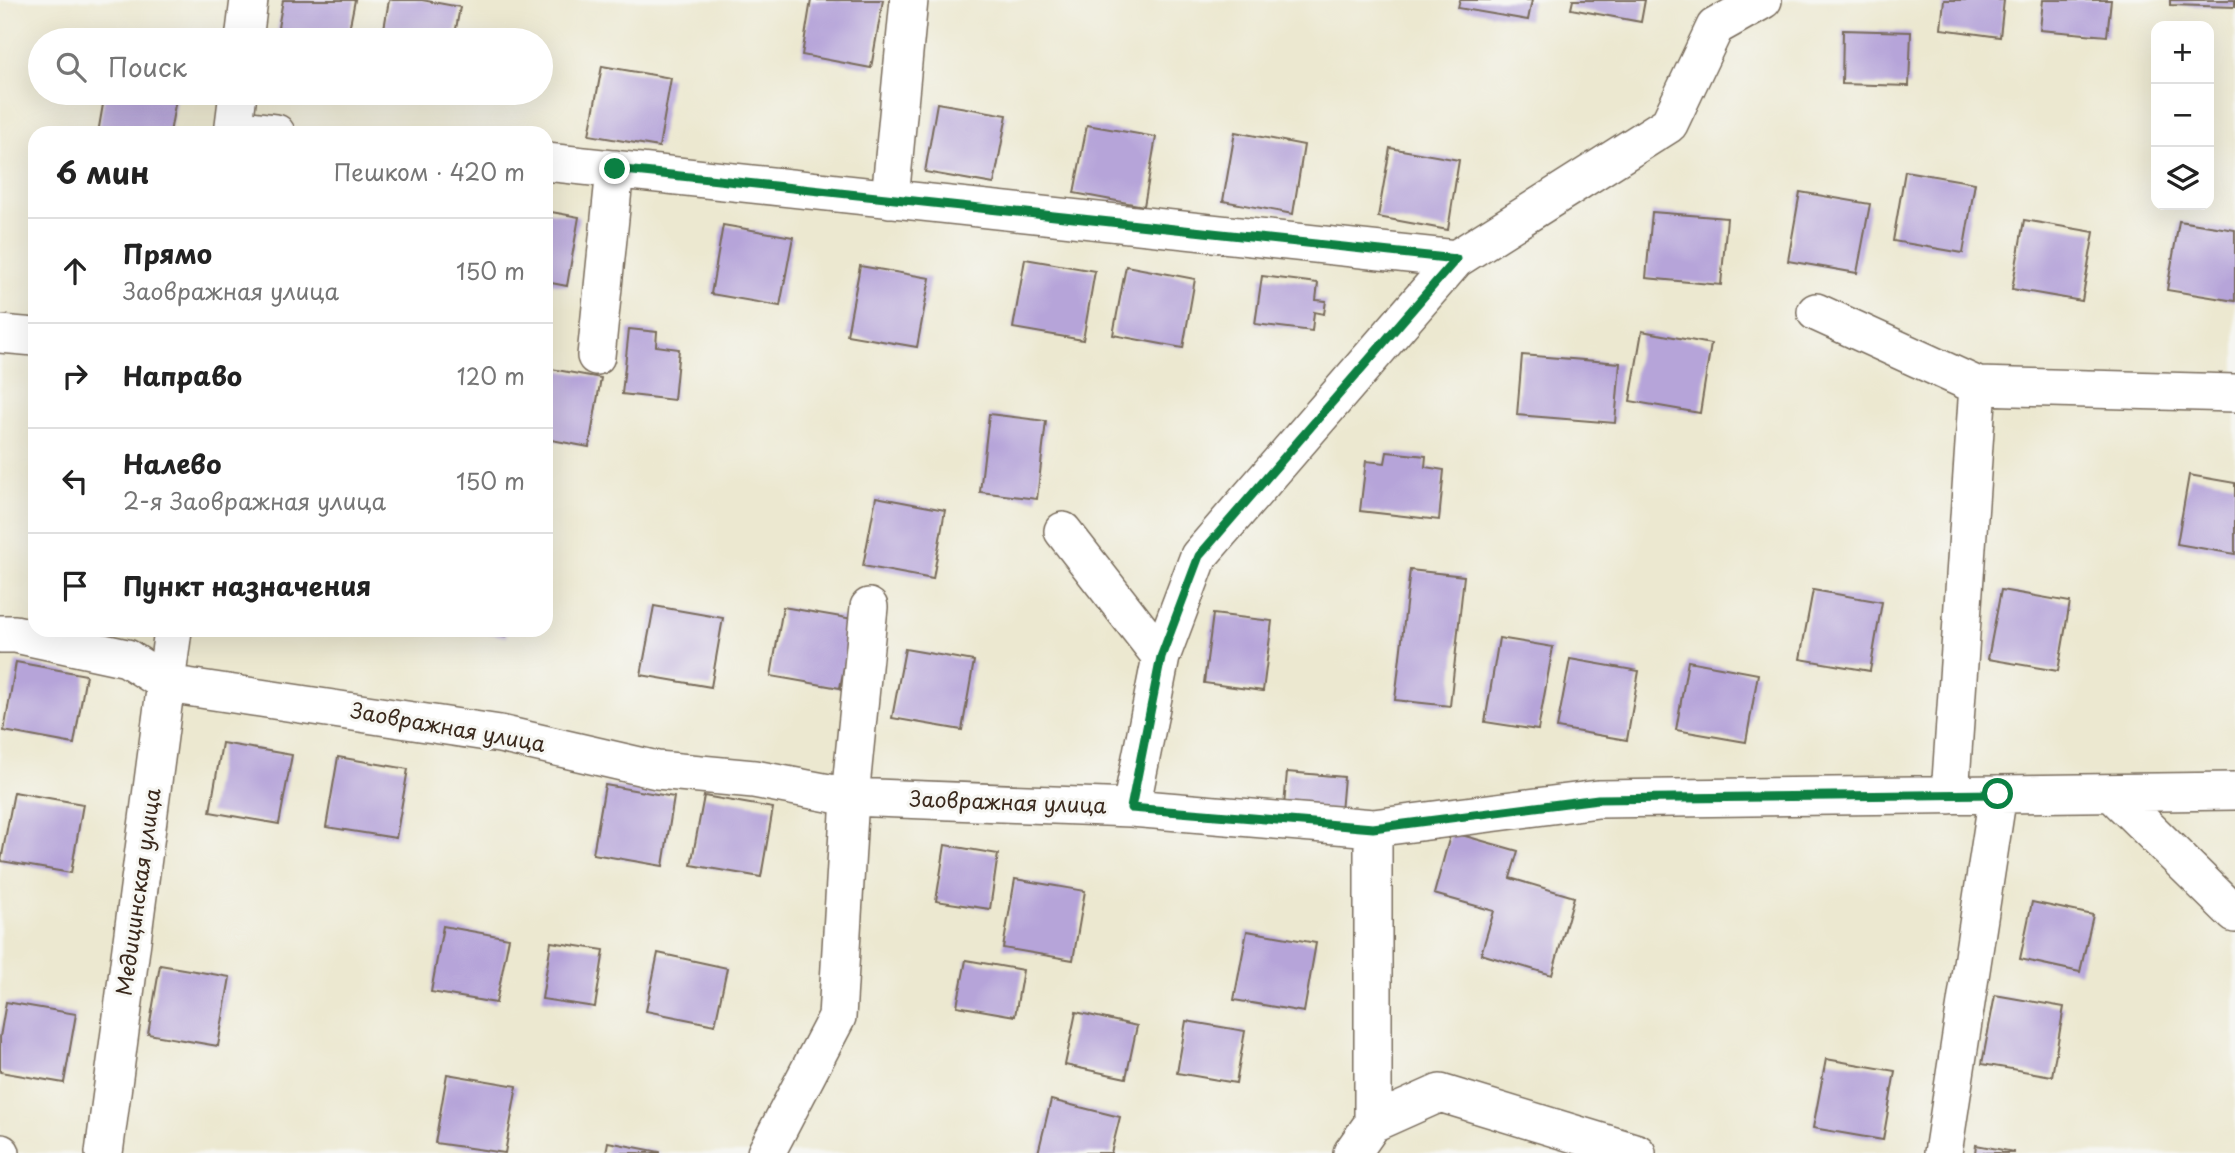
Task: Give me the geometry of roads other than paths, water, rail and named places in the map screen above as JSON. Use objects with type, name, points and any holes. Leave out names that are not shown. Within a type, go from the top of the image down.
[{"type":"street","points":[[246,28],[249,0]]},
{"type":"street","points":[[890,199],[909,0]]},
{"type":"street","points":[[1131,808],[1161,657],[1199,556],[1456,259],[1669,124],[1714,13],[1763,0]]},
{"type":"street","points":[[234,126],[236,105]]},
{"type":"street","points":[[553,163],[1456,259]]},
{"type":"street","points":[[596,356],[615,169]]},
{"type":"street","points":[[1816,312],[1978,387],[2235,393]]},
{"type":"street","points":[[0,334],[28,336]]},
{"type":"street","points":[[1950,795],[1978,387]]},
{"type":"street","points":[[1063,531],[1161,657]]},
{"type":"street","points":[[766,1153],[837,1017],[850,797],[869,607]]},
{"type":"street","points":[[0,635],[28,637]]},
{"type":"street","points":[[29,637],[127,658],[167,684]]},
{"type":"street","name":"Медицинская улица","points":[[104,1153],[172,637]]},
{"type":"street","name":"Заовражная улица","points":[[167,684],[500,734],[656,770],[754,779],[850,797],[1131,808],[1373,828],[1598,799],[2235,791]]},
{"type":"street","points":[[2112,793],[2235,914]]},
{"type":"street","points":[[1943,1153],[1998,794]]},
{"type":"street","points":[[1373,828],[1373,1123]]},
{"type":"street","points":[[1352,1153],[1373,1123],[1440,1093],[1637,1153]]}]
